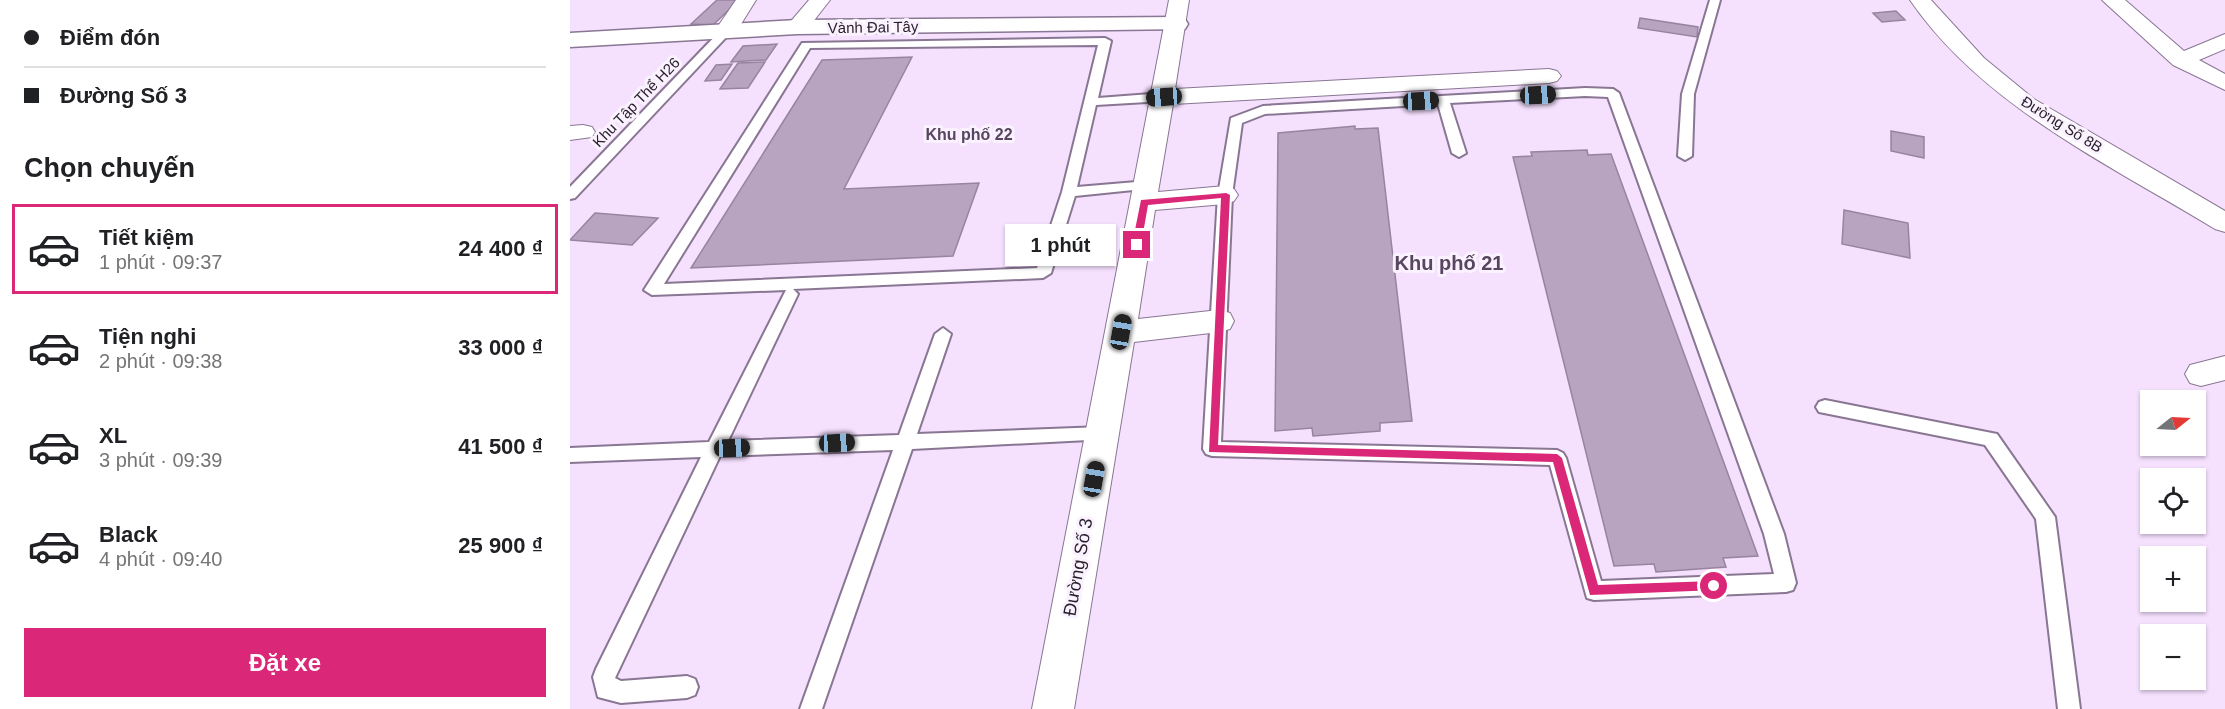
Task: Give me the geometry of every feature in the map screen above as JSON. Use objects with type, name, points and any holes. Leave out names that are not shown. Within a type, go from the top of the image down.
[{"type":"street","points":[[725,32],[746,0]]},
{"type":"street","points":[[797,27],[820,0]]},
{"type":"street","name":"Đường Số 8B","points":[[1920,0],[1976,63],[2026,104],[2225,223]]},
{"type":"street","points":[[2112,0],[2181,60],[2225,83]]},
{"type":"street","name":"Vành Đai Tây","points":[[570,40],[797,27],[1178,12]]},
{"type":"street","name":"Đường Số 3","points":[[1053,709],[1178,12]]},
{"type":"street","points":[[2181,60],[2225,41]]},
{"type":"street","points":[[1164,97],[1441,91],[1549,75]]},
{"type":"street","points":[[1146,194],[1226,195]]},
{"type":"street","points":[[1121,332],[1219,321]]},
{"type":"lane","points":[[1685,156],[1688,94],[1715,0]]},
{"type":"lane","name":"Khu Tập Thể H26","points":[[570,195],[725,32]]},
{"type":"lane","points":[[1105,41],[1091,102],[1069,192],[1043,273],[652,290],[806,45],[1105,41]]},
{"type":"lane","points":[[1441,91],[1459,153]]},
{"type":"lane","points":[[1441,91],[1613,93],[1774,534],[1786,584],[1594,591],[1557,458],[1212,449],[1226,195],[1236,121],[1263,110],[1441,91]]},
{"type":"lane","points":[[1091,102],[1164,97]]},
{"type":"lane","points":[[1069,192],[1146,194]]},
{"type":"lane","points":[[687,687],[621,692],[606,689],[603,677],[790,294]]},
{"type":"lane","points":[[811,709],[943,334]]},
{"type":"lane","points":[[1825,407],[1991,439],[2045,517],[2069,709]]},
{"type":"lane","points":[[570,455],[1102,434]]},
{"type":"building","points":[[717,0],[739,0],[713,25],[691,24]]},
{"type":"building","points":[[1896,11],[1905,20],[1882,22],[1873,13]]},
{"type":"building","points":[[1640,18],[1698,27],[1697,37],[1638,28]]},
{"type":"building","points":[[777,44],[766,60],[731,62],[743,46]]},
{"type":"building","points":[[912,57],[844,189],[979,183],[953,256],[691,268],[822,60]]},
{"type":"building","points":[[765,62],[748,88],[720,89],[738,63]]},
{"type":"building","points":[[732,64],[721,80],[705,81],[716,65]]},
{"type":"building","points":[[1355,126],[1355,129],[1378,128],[1412,421],[1380,423],[1380,431],[1313,436],[1312,428],[1275,431],[1278,133]]},
{"type":"building","points":[[1891,131],[1924,137],[1924,158],[1891,151]]},
{"type":"building","points":[[1587,150],[1588,155],[1611,154],[1758,556],[1723,558],[1726,567],[1656,572],[1654,564],[1614,566],[1513,157],[1532,156],[1531,152]]},
{"type":"building","points":[[1844,210],[1908,223],[1910,258],[1842,244]]},
{"type":"building","points":[[595,213],[658,218],[632,245],[570,240]]},
{"type":"district","name":"Khu phố 22","points":[[969,134]]},
{"type":"district","name":"Khu phố 21","points":[[1449,263]]},
{"type":"route","points":[[1137,245],[1144,202],[1226,195],[1212,449],[1368,455],[1557,458],[1594,591],[1714,586]]}]
